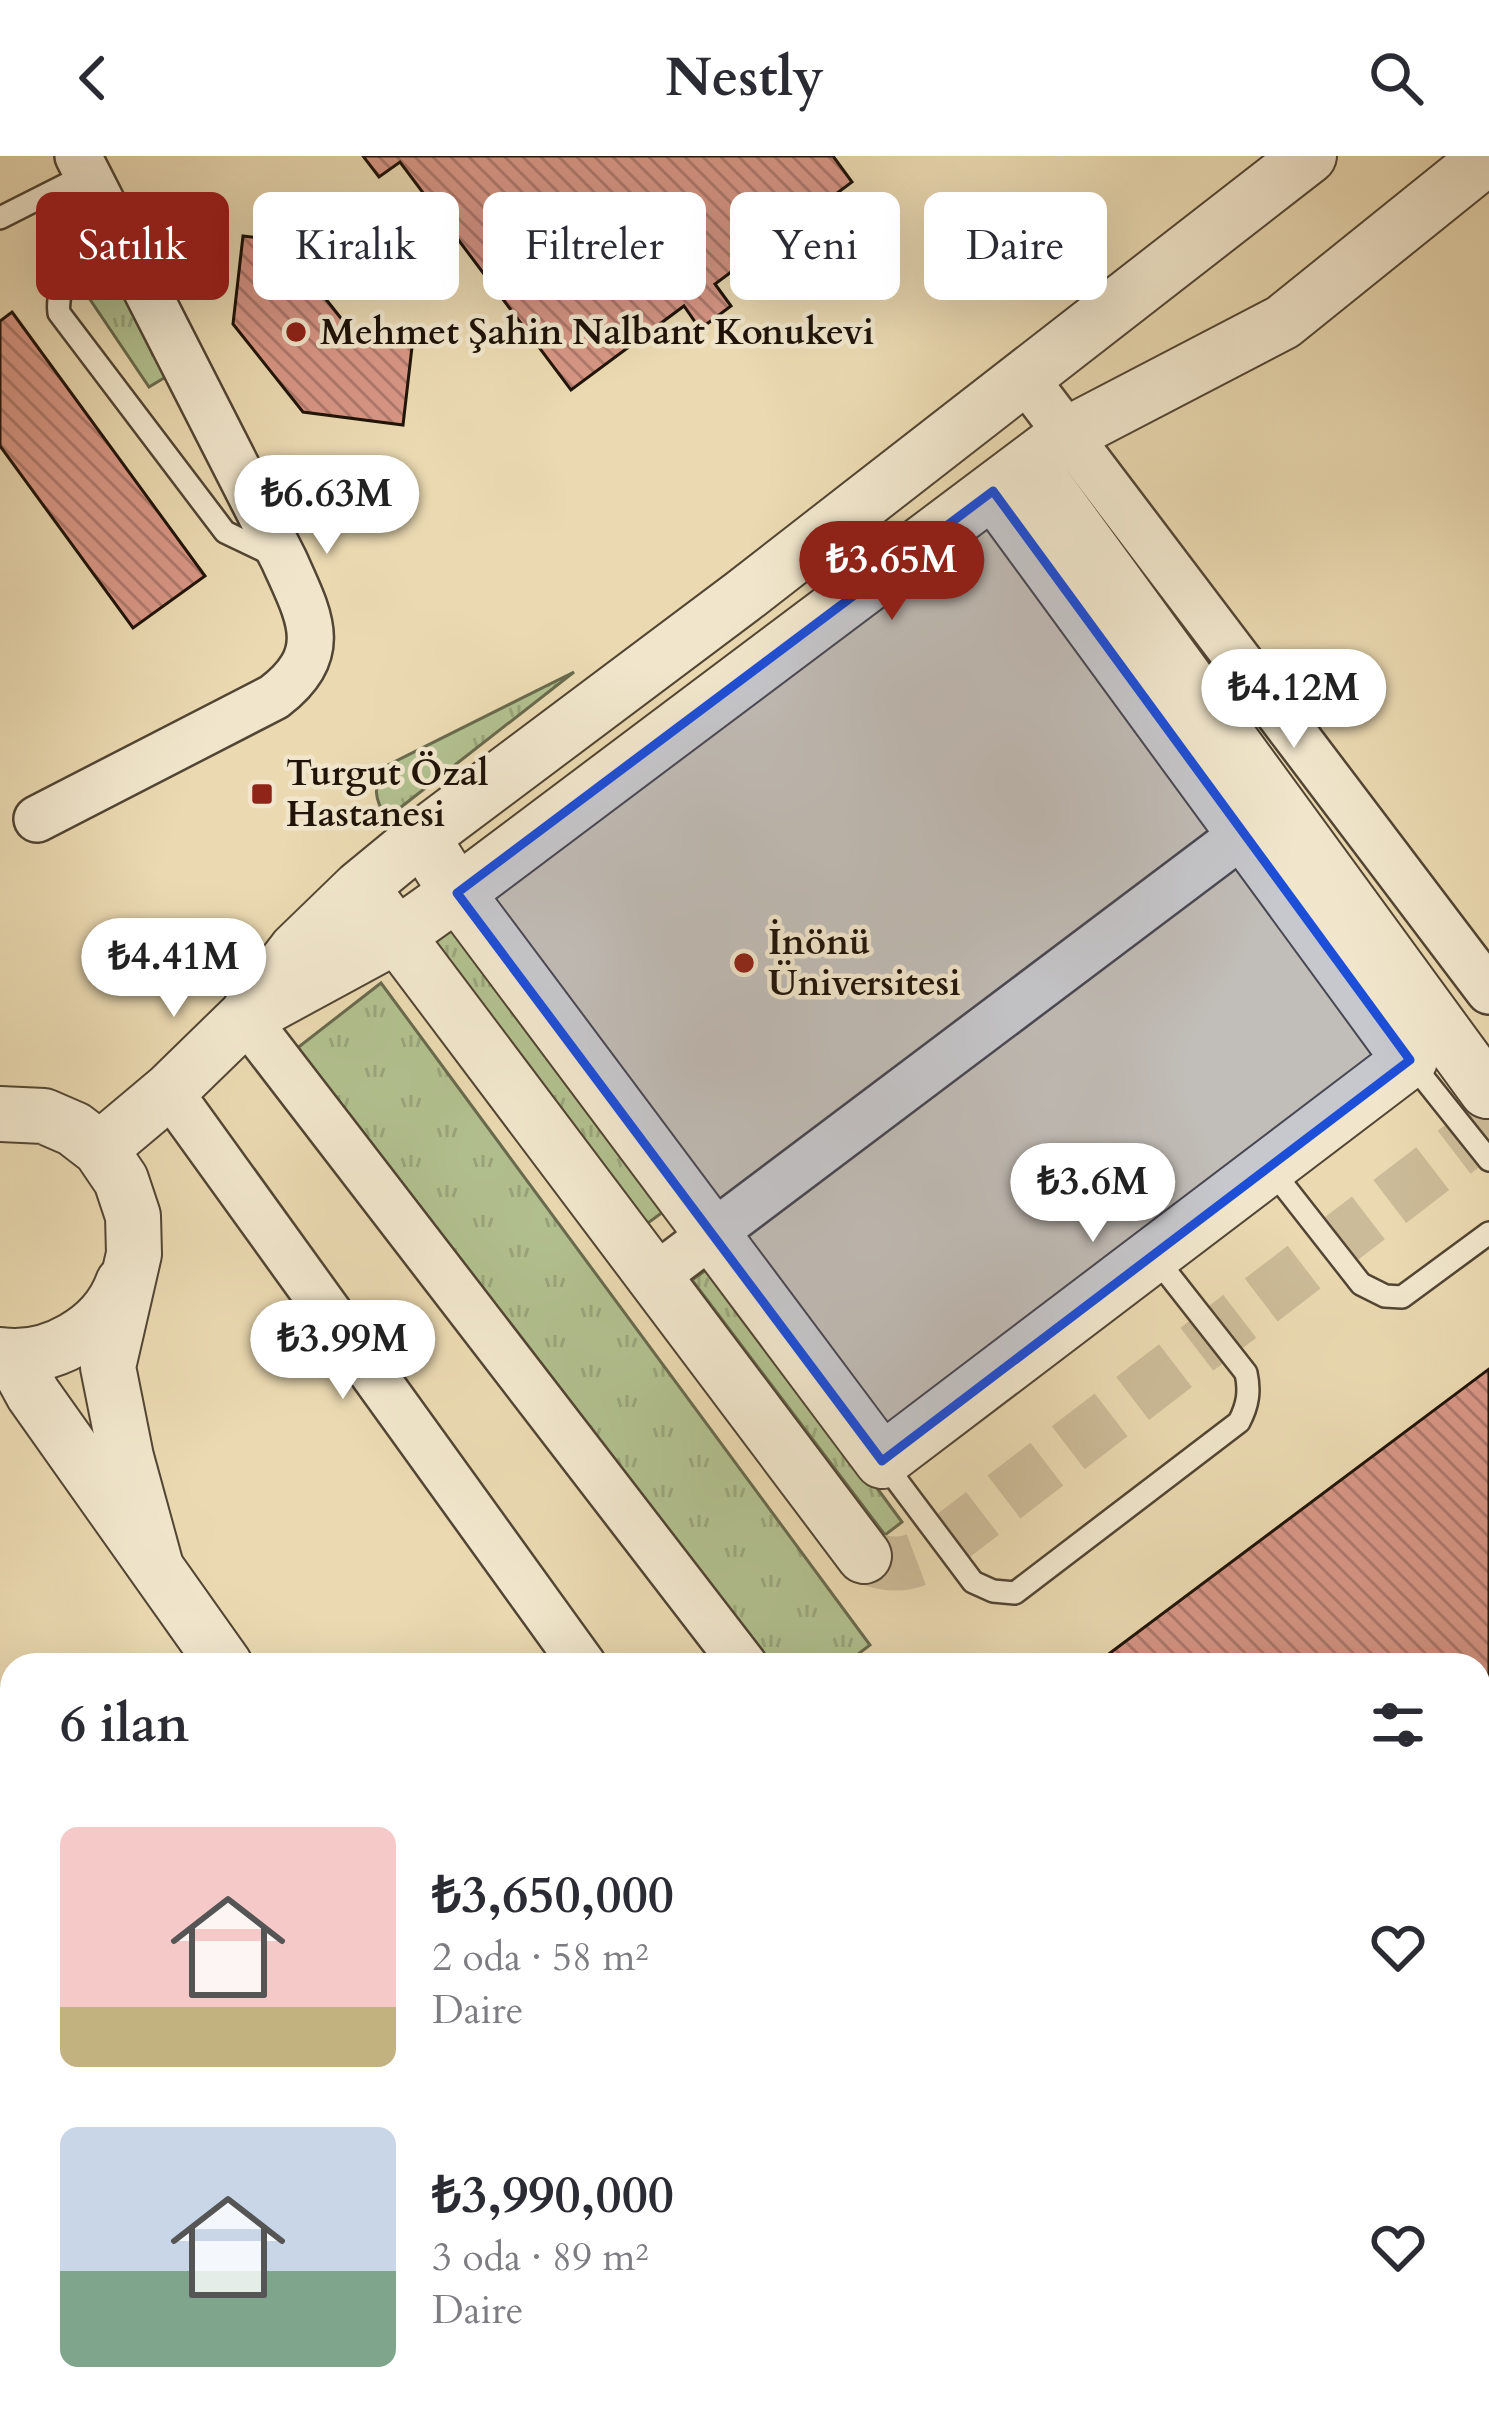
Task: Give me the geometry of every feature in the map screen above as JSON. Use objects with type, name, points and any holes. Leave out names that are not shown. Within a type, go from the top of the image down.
[{"type":"street","points":[[100,1149],[245,1017],[296,950],[422,837],[1309,156]]},
{"type":"street","points":[[245,1017],[398,935],[1030,463],[1283,322],[1489,156]]},
{"type":"street","points":[[83,165],[96,192]]},
{"type":"street","points":[[37,819],[274,698],[289,686],[308,657],[312,622],[151,300]]},
{"type":"street","points":[[422,837],[458,893],[882,1461],[1154,1255],[1410,1060],[1030,463],[1025,378]]},
{"type":"street","points":[[1030,463],[1489,992]]},
{"type":"street","points":[[1261,820],[1487,1091]]},
{"type":"street","points":[[655,1276],[1261,820]]},
{"type":"street","points":[[361,888],[864,1556]]},
{"type":"street","points":[[245,1017],[735,1653]]},
{"type":"street","points":[[169,1091],[575,1653]]},
{"type":"street","points":[[4,1108],[44,1116],[100,1149],[122,1180],[134,1216],[134,1253],[108,1367],[155,1563]]},
{"type":"street","points":[[134,1253],[119,1294],[92,1328],[55,1349],[6,1356],[217,1653]]},
{"type":"lane","points":[[0,218],[83,165]]},
{"type":"lane","points":[[58,300],[59,313],[225,532],[284,560]]},
{"type":"lane","points":[[1410,1060],[1489,1160]]},
{"type":"lane","points":[[1269,1167],[1361,1284],[1384,1296],[1402,1297],[1489,1233]]},
{"type":"lane","points":[[882,1461],[973,1582],[993,1591],[1015,1593],[1239,1422],[1244,1413],[1249,1393],[1246,1373],[1154,1255]]},
{"type":"highlighted area","points":[[993,491],[1410,1060],[882,1461],[457,893]]},
{"type":"green space","points":[[90,300],[134,300],[174,372],[149,387]]},
{"type":"green space","points":[[574,672],[387,818],[376,793],[384,767]]},
{"type":"green space","points":[[444,911],[663,1212],[637,1231],[418,930]]},
{"type":"green space","points":[[381,983],[870,1645],[860,1653],[749,1653],[287,1056]]},
{"type":"green space","points":[[713,1265],[902,1522],[885,1535],[692,1280]]},
{"type":"building","points":[[363,156],[833,156],[852,182],[839,192],[730,192],[730,273],[715,284],[731,306],[700,329],[684,306],[571,390],[504,300],[706,300],[706,192],[483,192],[483,273],[459,241],[459,192],[422,192],[400,162],[379,177]]},
{"type":"building","name":"Mehmet Şahin Nalbant Konukevi","points":[[243,236],[253,237],[253,300],[327,300],[359,341],[412,347],[403,425],[303,412],[233,324]]},
{"type":"building","points":[[12,312],[205,576],[133,628],[0,446],[0,321]]},
{"type":"building","points":[[1489,1369],[1489,1653],[1110,1653]]},
{"type":"tunnel","points":[[864,1556],[901,1563],[936,1549],[1474,1137],[1487,1116],[1487,1091]]},
{"type":"place","name":"Mehmet Şahin Nalbant Konukevi","points":[[296,332]]},
{"type":"place","name":"Turgut Özal Hastanesi","points":[[262,794]]},
{"type":"place","name":"İnönü Üniversitesi","points":[[744,963]]}]
